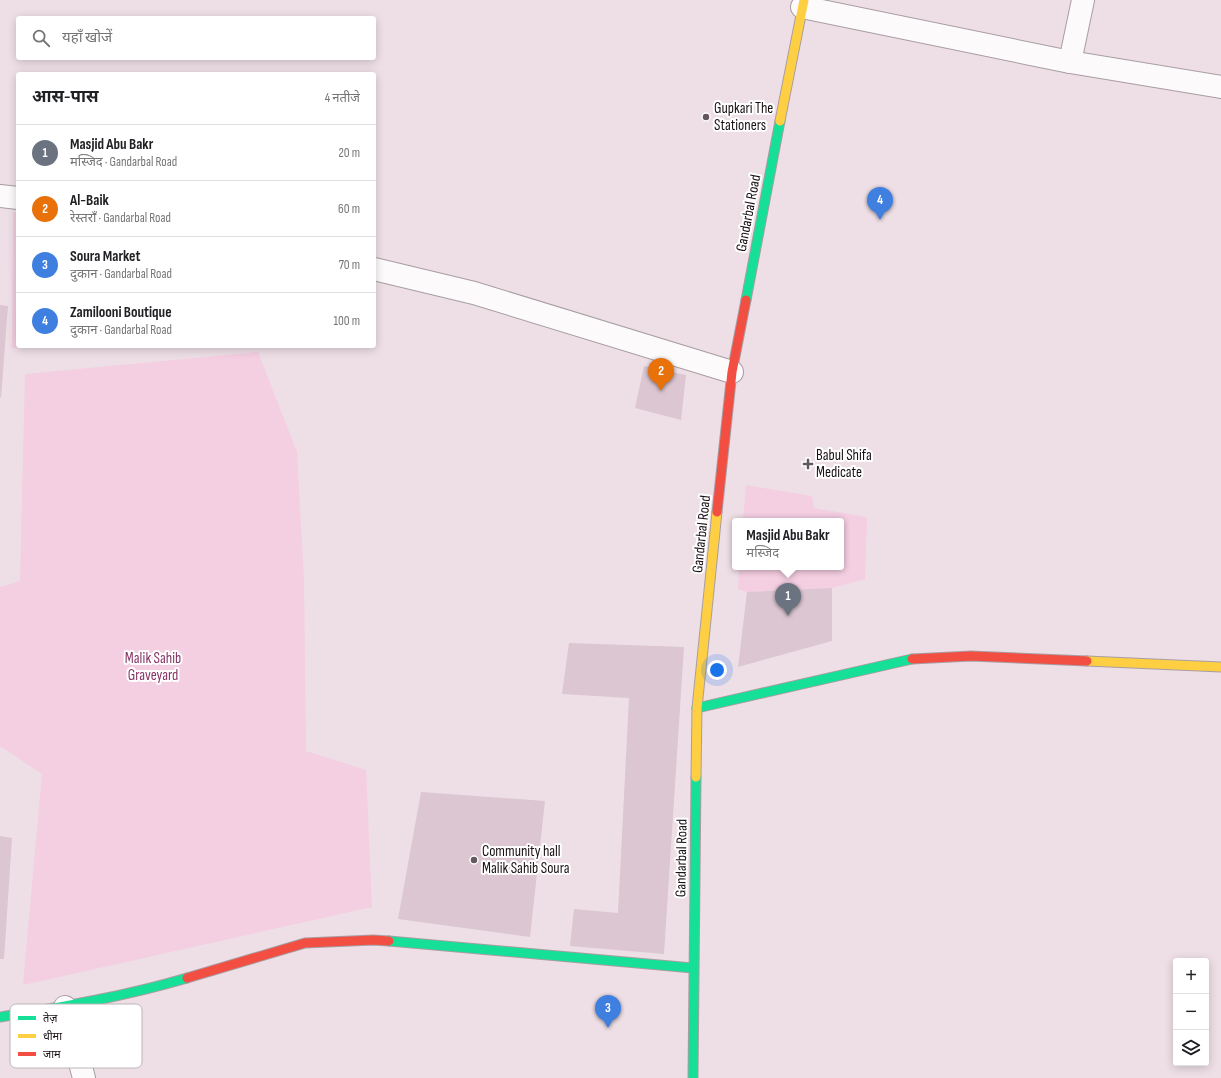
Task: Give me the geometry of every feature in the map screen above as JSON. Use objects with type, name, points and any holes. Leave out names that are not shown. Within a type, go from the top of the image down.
[{"type":"street","points":[[1070,62],[1082,0]]},
{"type":"street","points":[[803,3],[1070,62],[1221,87]]},
{"type":"street","name":"Gandarbal Road","points":[[693,1078],[697,708],[732,372],[803,3]]},
{"type":"street","points":[[0,196],[16,198]]},
{"type":"street","points":[[376,269],[474,293],[732,372]]},
{"type":"street","points":[[697,708],[911,659],[971,656],[1221,667]]},
{"type":"street","points":[[78,1004],[159,986],[305,943],[373,940],[694,968]]},
{"type":"street","points":[[0,1017],[10,1015]]},
{"type":"street","points":[[81,1068],[84,1078]]},
{"type":"green space","points":[[13,212],[16,212],[16,348],[12,348]]},
{"type":"green space","name":"Malik Sahib Graveyard","points":[[258,352],[297,452],[304,580],[306,751],[366,770],[372,907],[23,985],[42,774],[0,746],[0,587],[20,581],[25,374]]},
{"type":"green space","points":[[746,485],[812,496],[814,508],[867,517],[865,579],[832,588],[747,592],[738,589],[739,570],[844,570],[844,518],[743,518]]},
{"type":"building","points":[[0,305],[8,306],[1,398],[0,397]]},
{"type":"building","points":[[644,366],[686,375],[681,420],[635,408]]},
{"type":"building","points":[[832,588],[832,641],[738,667],[747,592]]},
{"type":"building","points":[[569,643],[684,647],[664,954],[570,946],[574,909],[618,913],[629,698],[562,694]]},
{"type":"building","name":"Community hall Malik Sahib Soura","points":[[421,792],[545,801],[530,937],[398,919]]},
{"type":"building","points":[[0,836],[12,838],[4,959],[0,959]]},
{"type":"traffic: fast","points":[[746,300],[780,121]]},
{"type":"traffic: fast","points":[[697,708],[912,659]]},
{"type":"traffic: fast","points":[[693,1078],[696,777]]},
{"type":"traffic: fast","points":[[389,941],[693,968]]},
{"type":"traffic: fast","points":[[73,1004],[141,990],[187,978]]},
{"type":"traffic: fast","points":[[0,1017],[10,1015]]},
{"type":"traffic: slow","points":[[780,121],[804,0]]},
{"type":"traffic: slow","points":[[696,777],[697,708],[717,512]]},
{"type":"traffic: slow","points":[[1087,661],[1221,667]]},
{"type":"traffic: jam","points":[[717,512],[732,372],[746,300]]},
{"type":"traffic: jam","points":[[912,659],[971,656],[1087,661]]},
{"type":"traffic: jam","points":[[187,978],[305,943],[373,940],[389,941]]},
{"type":"place","name":"Gupkari The Stationers","points":[[706,117]]},
{"type":"place","name":"Zamilooni Boutique","points":[[880,220]]},
{"type":"place","name":"Al-Baik","points":[[661,391]]},
{"type":"place","name":"Babul Shifa Medicate","points":[[808,464]]},
{"type":"place","name":"Masjid Abu Bakr","points":[[788,616]]},
{"type":"place","name":"Community hall Malik Sahib Soura","points":[[474,860]]},
{"type":"place","name":"Soura Market","points":[[608,1028]]}]
